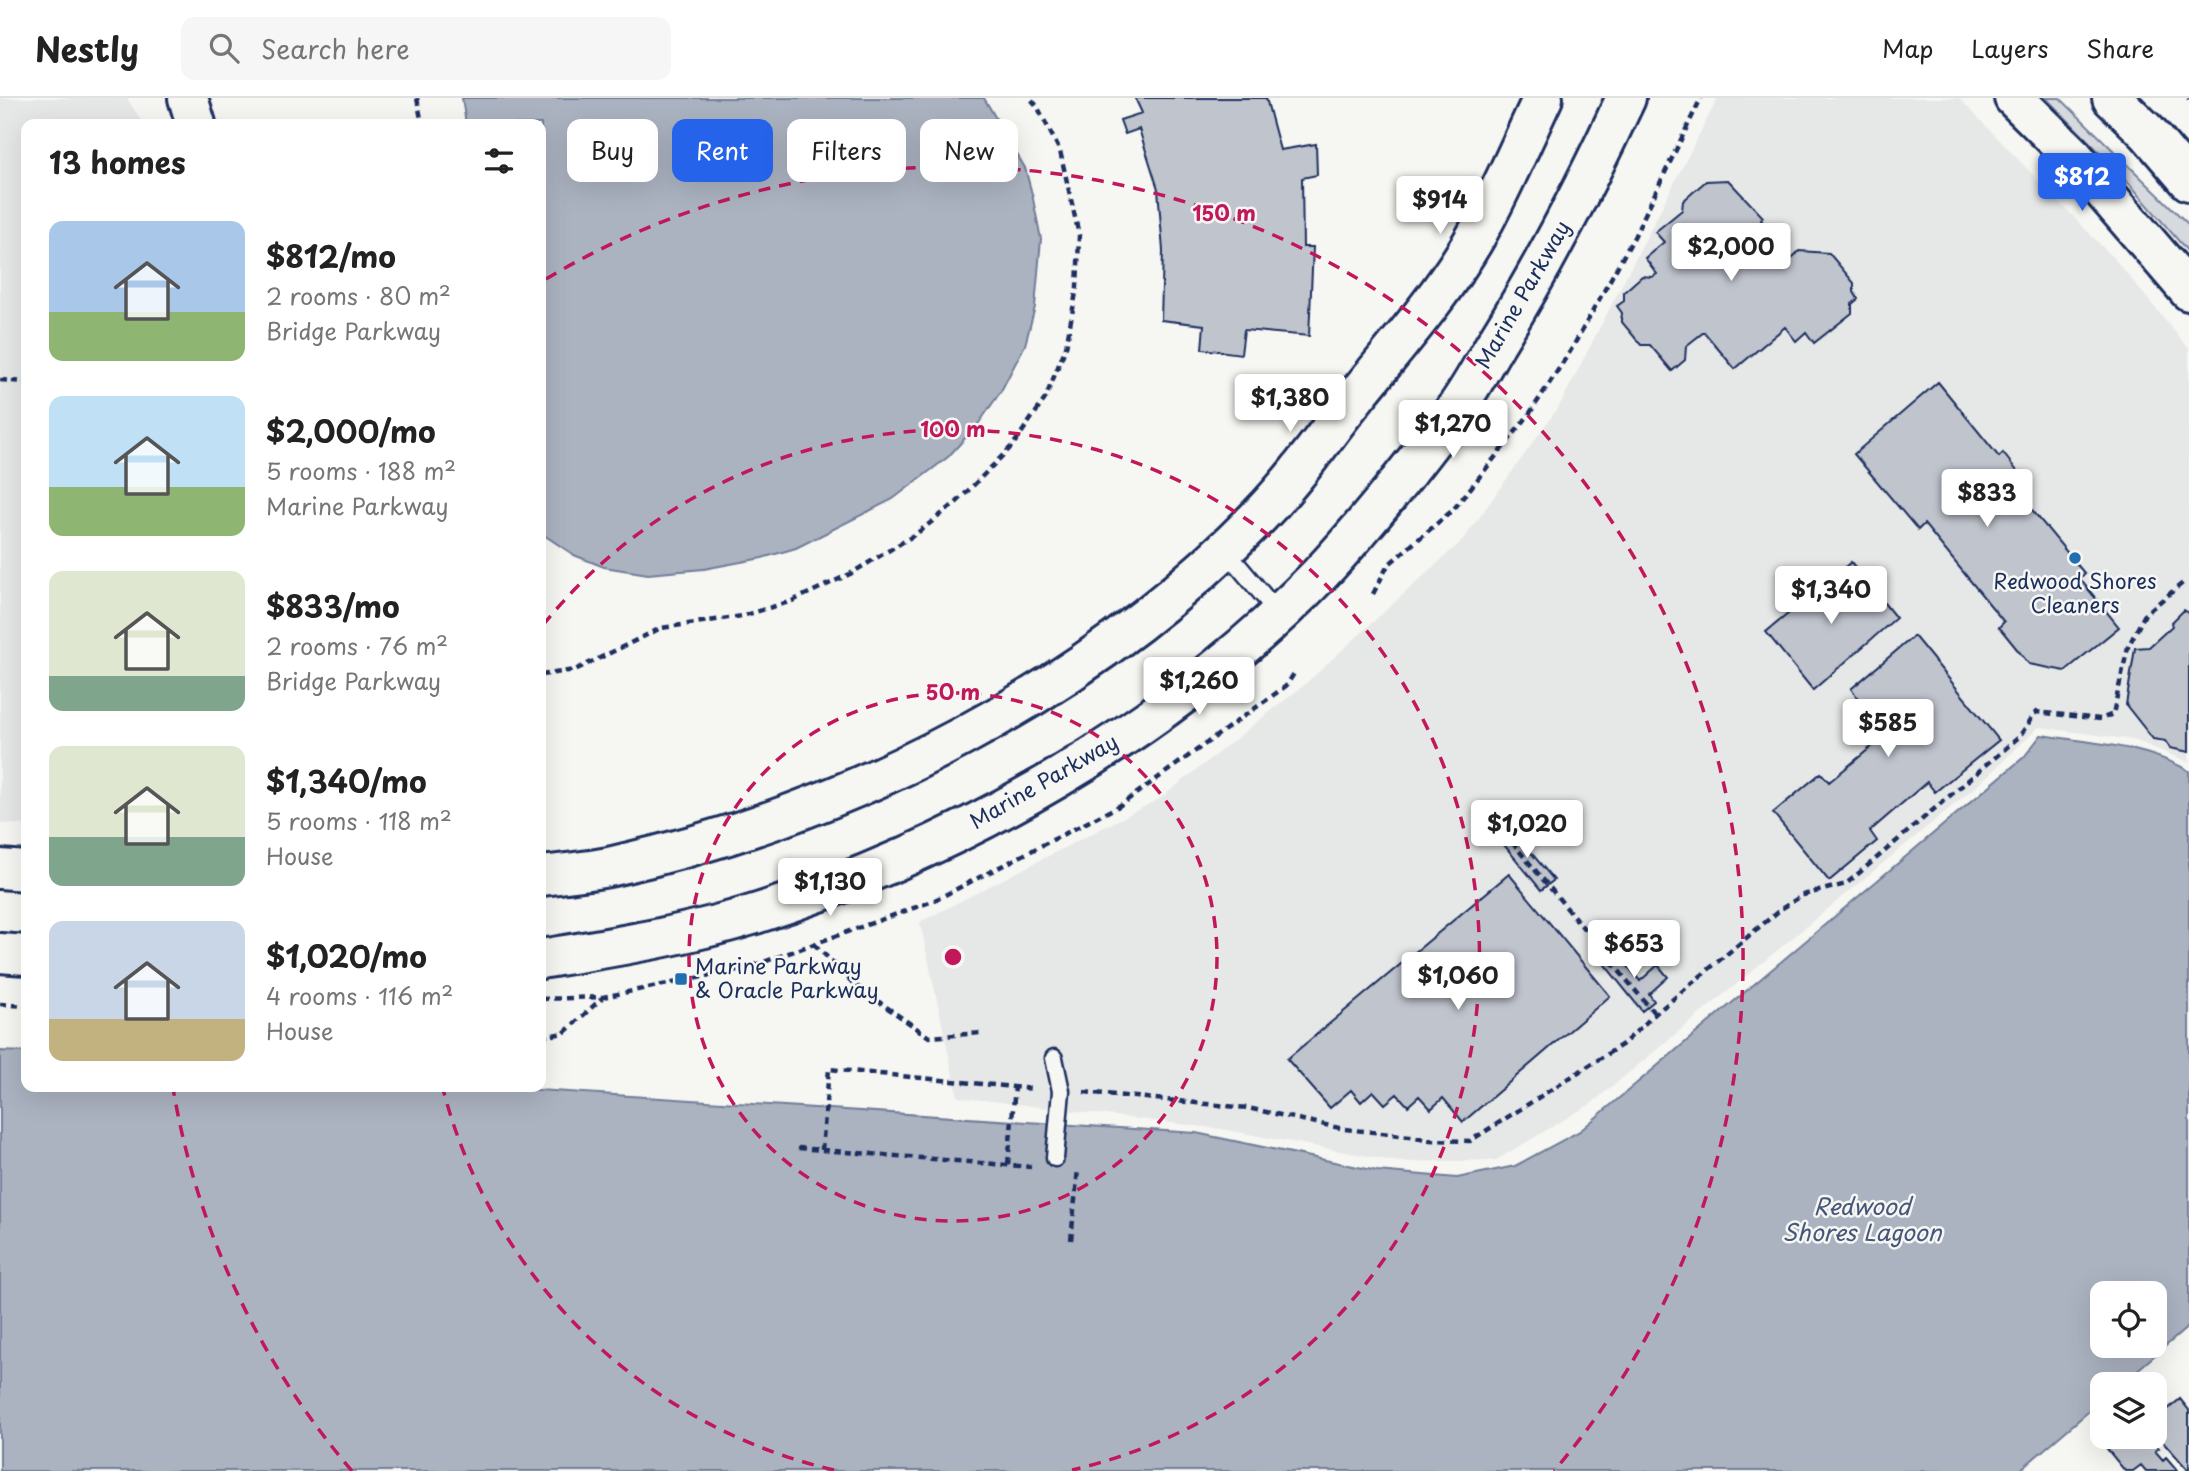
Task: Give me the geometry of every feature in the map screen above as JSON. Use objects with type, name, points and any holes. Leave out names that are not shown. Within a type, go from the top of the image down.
[{"type":"main road","points":[[188,98],[194,119]]},
{"type":"main road","points":[[546,875],[611,867],[729,835],[840,794],[947,745],[1062,677],[1161,606],[1225,550],[1263,512],[1306,462],[1443,287],[1476,235],[1543,98]]},
{"type":"main road","name":"Marine Parkway","points":[[546,958],[670,937],[755,914],[872,871],[986,818],[1108,746],[1213,671],[1279,614],[1321,573],[1456,409],[1522,302],[1588,180],[1626,98]]},
{"type":"main road","points":[[2014,98],[2074,158],[2189,291]]},
{"type":"main road","points":[[2112,98],[2147,132],[2189,181]]},
{"type":"main road","points":[[0,869],[21,871]]},
{"type":"main road","points":[[0,953],[21,955]]},
{"type":"lane","points":[[1225,550],[1279,614]]},
{"type":"lane","points":[[1054,1058],[1061,1091],[1055,1158]]},
{"type":"path","points":[[417,98],[421,119]]},
{"type":"path","points":[[546,674],[575,670],[661,628],[742,616],[792,601],[850,574],[916,534],[957,502],[1013,445],[1045,399],[1066,347],[1077,287],[1079,235],[1063,164],[1037,106],[1030,98]]},
{"type":"path","points":[[1373,594],[1388,565],[1453,510],[1528,416],[1564,361],[1633,237],[1701,98]]},
{"type":"path","points":[[0,380],[21,382]]},
{"type":"path","points":[[822,1150],[829,1069],[1248,1108],[1344,1129],[1430,1140],[1470,1141],[1623,1044],[1655,1014],[1782,909],[1803,895],[1846,884],[2019,737],[2036,712],[2101,719],[2113,714],[2128,647],[2145,614],[2184,582]]},
{"type":"path","points":[[1481,805],[1655,1014]]},
{"type":"path","points":[[814,944],[855,985],[929,1037],[981,1033]]},
{"type":"path","points":[[546,999],[603,998],[564,1033],[546,1036]]},
{"type":"path","points":[[0,1004],[21,1006]]},
{"type":"path","points":[[1008,1164],[1015,1087]]},
{"type":"path","points":[[799,1148],[1035,1167]]},
{"type":"shaded area","points":[[0,98],[127,98],[140,119],[21,119],[21,825],[0,823]]},
{"type":"shaded area","points":[[1718,98],[1959,98],[2117,262],[2189,349],[2189,762],[2134,740],[2039,727],[1978,785],[1592,1103],[1496,1160],[1399,1162],[1221,1129],[958,1097],[920,922],[1161,798],[1304,685],[1463,540],[1560,405]]},
{"type":"shaded area","points":[[2046,98],[2060,98],[2189,225],[2189,253],[2122,175]]},
{"type":"water","points":[[462,98],[984,98],[996,119],[920,119],[920,182],[1018,182],[1018,156],[1025,168],[1041,239],[1035,307],[1025,345],[1001,391],[979,423],[948,457],[893,499],[796,548],[762,558],[704,569],[648,574],[604,567],[574,555],[546,536],[546,119],[465,119]]},
{"type":"water","name":"Redwood Shores Lagoon","points":[[2041,735],[2136,750],[2189,771],[2189,1326],[2167,1345],[2167,1281],[2090,1281],[2090,1358],[2151,1358],[2135,1372],[2090,1372],[2090,1410],[2019,1471],[0,1471],[0,1051],[21,1052],[21,1092],[546,1090],[1196,1133],[1377,1171],[1457,1178],[1515,1166],[1580,1131],[2024,757]]},
{"type":"building","points":[[1135,98],[1266,98],[1280,150],[1316,144],[1317,175],[1302,178],[1303,247],[1313,247],[1309,336],[1244,330],[1241,354],[1202,349],[1204,325],[1161,320],[1163,251],[1158,189],[1139,129],[1125,134],[1120,120],[1142,113]]},
{"type":"building","points":[[1728,180],[1763,217],[1761,220],[1792,258],[1799,251],[1829,253],[1854,283],[1854,292],[1858,299],[1852,304],[1852,313],[1814,343],[1806,332],[1796,341],[1785,327],[1735,369],[1704,332],[1686,346],[1685,360],[1672,371],[1650,345],[1641,345],[1621,321],[1622,313],[1617,306],[1624,301],[1624,292],[1642,276],[1652,277],[1657,274],[1645,258],[1664,242],[1655,232],[1682,210],[1683,201],[1706,181]]},
{"type":"building","points":[[1938,382],[1999,457],[2003,453],[2024,480],[2014,488],[2085,574],[2079,578],[2119,627],[2065,671],[2029,664],[1999,627],[2004,622],[1924,524],[1918,530],[1854,454]]},
{"type":"building","points":[[1851,562],[1896,618],[1813,690],[1766,632]]},
{"type":"building","points":[[2184,610],[2189,613],[2189,752],[2170,748],[2165,741],[2153,739],[2126,705],[2135,648],[2149,647],[2172,626],[2171,623]]},
{"type":"building","points":[[1914,636],[1999,740],[1935,792],[1927,782],[1870,831],[1877,841],[1829,881],[1773,813],[1821,773],[1829,782],[1887,734],[1851,689]]},
{"type":"building","points":[[1513,831],[1554,880],[1541,890],[1500,840]]},
{"type":"building","points":[[1509,874],[1610,996],[1463,1122],[1443,1098],[1431,1109],[1419,1096],[1408,1106],[1397,1094],[1385,1104],[1373,1091],[1361,1102],[1351,1090],[1330,1108],[1287,1059]]},
{"type":"building","points":[[1614,949],[1640,981],[1658,965],[1668,977],[1649,994],[1654,1001],[1642,1011],[1601,960]]},
{"type":"building","points":[[2180,1399],[2189,1410],[2189,1471],[2167,1446],[2167,1410]]},
{"type":"building","points":[[2107,1449],[2158,1449],[2155,1451],[2163,1460],[2166,1457],[2178,1471],[2146,1471],[2141,1465],[2133,1471],[2125,1471]]},
{"type":"place","name":"Redwood Shores Cleaners","points":[[2075,558]]},
{"type":"place","name":"Marine Parkway & Oracle Parkway","points":[[681,979]]}]
